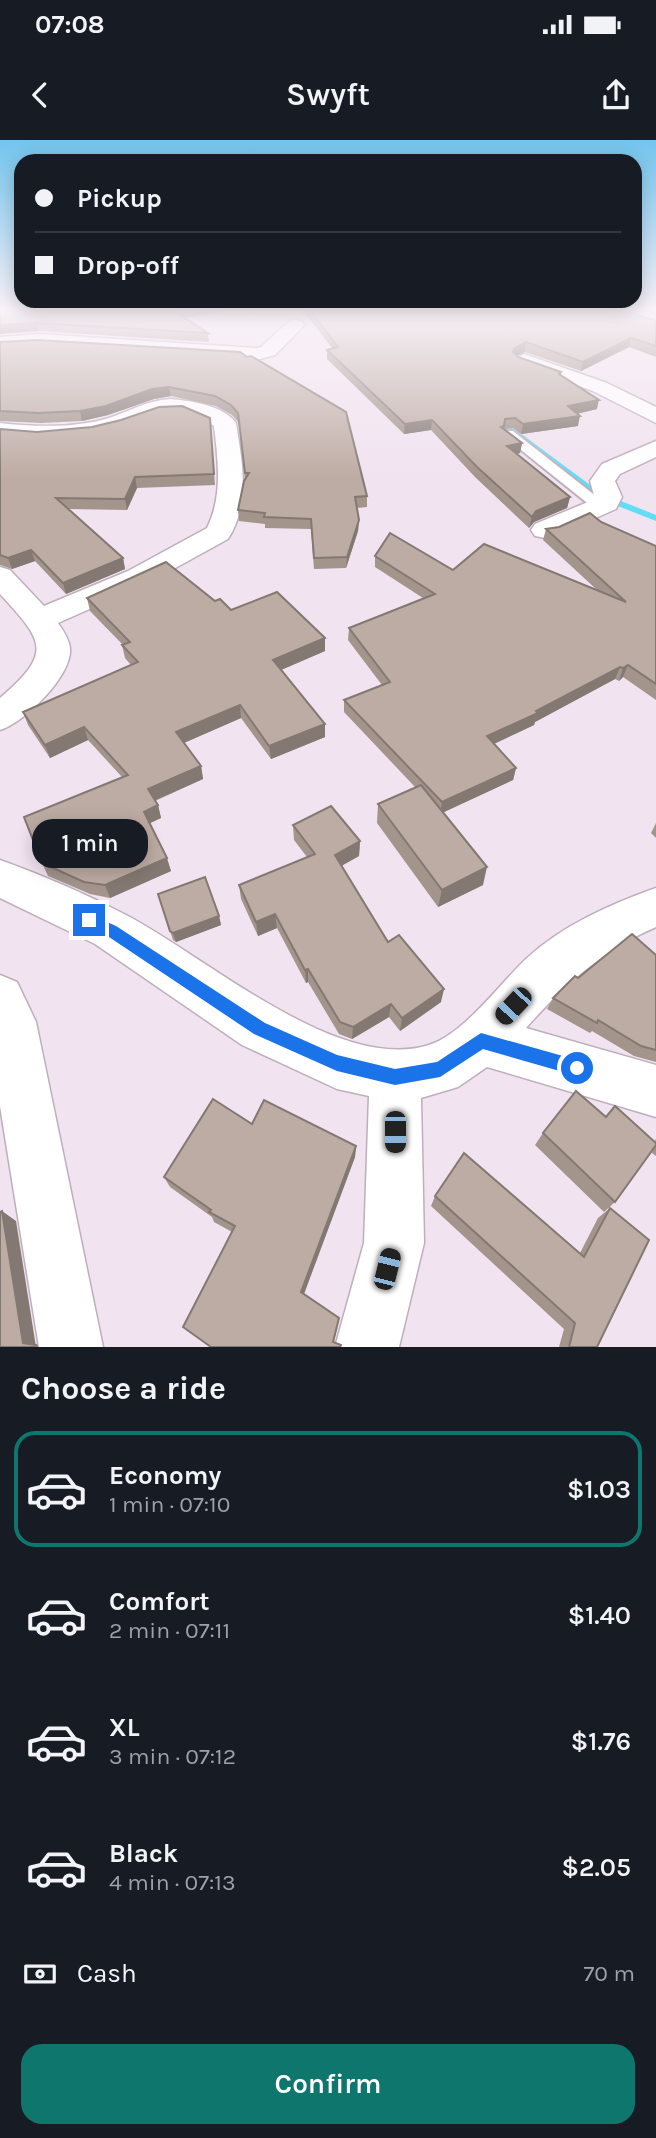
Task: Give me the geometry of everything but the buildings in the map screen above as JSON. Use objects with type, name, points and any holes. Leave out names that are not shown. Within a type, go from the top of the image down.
[{"type":"street","points":[[539,365],[600,387],[656,416]]},
{"type":"street","points":[[0,430],[21,432],[106,425],[166,405],[181,406],[225,423],[232,480],[223,525],[218,533],[138,577],[40,619]]},
{"type":"street","points":[[545,530],[606,503],[602,481],[611,469],[656,448]]},
{"type":"street","points":[[0,576],[50,630],[57,649],[49,670],[28,694],[0,717]]},
{"type":"street","points":[[0,878],[111,930],[260,1028],[337,1063],[395,1077],[440,1069],[481,1040],[545,972],[614,924],[656,907]]},
{"type":"street","points":[[0,998],[11,1022],[71,1347]]},
{"type":"street","points":[[481,1040],[656,1091]]},
{"type":"street","points":[[367,1347],[394,1243],[395,1077]]},
{"type":"lane","points":[[509,433],[606,503]]},
{"type":"waterway","points":[[497,420],[598,495],[656,518]]},
{"type":"route","points":[[89,920],[111,930],[260,1028],[337,1063],[395,1077],[440,1069],[481,1040],[577,1068]]}]
